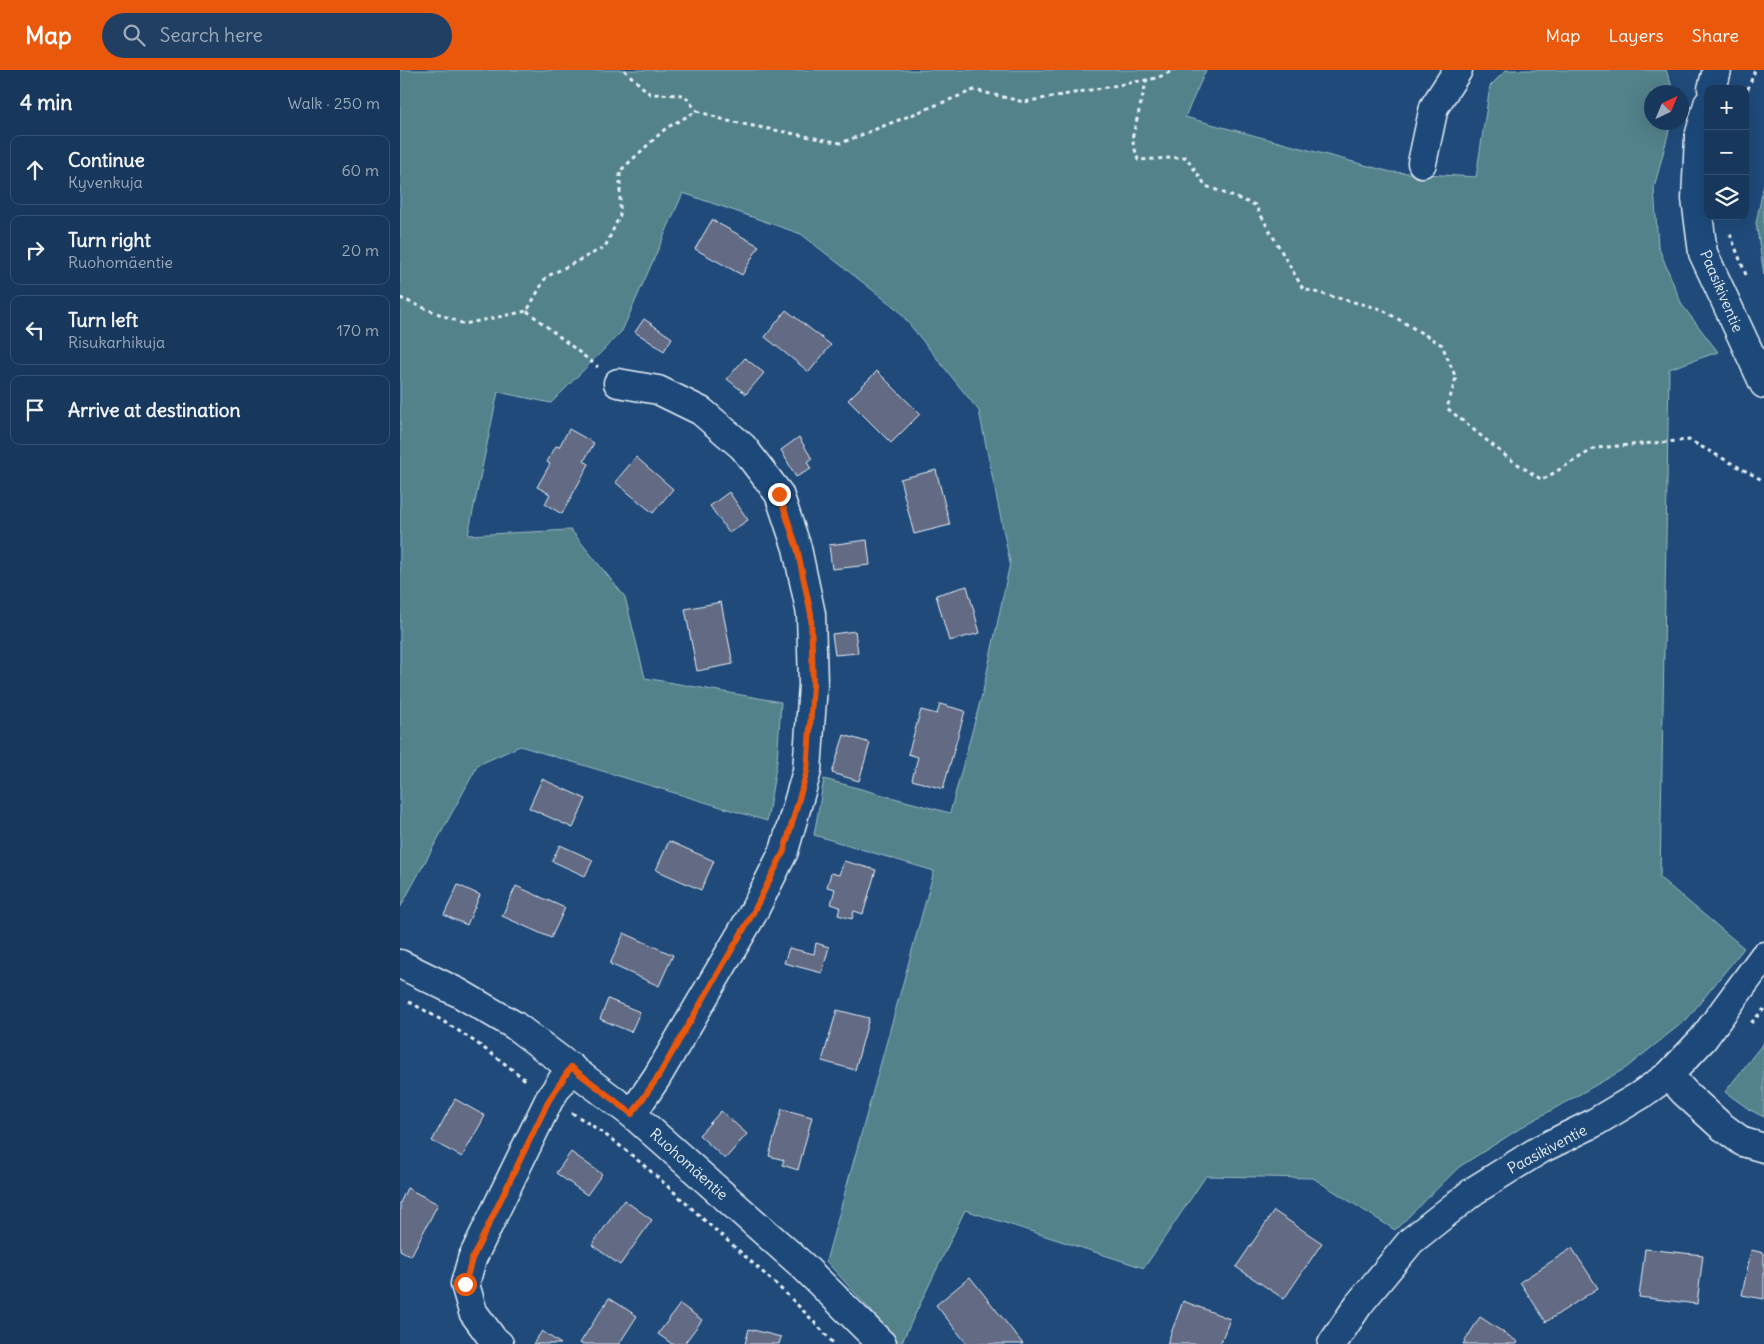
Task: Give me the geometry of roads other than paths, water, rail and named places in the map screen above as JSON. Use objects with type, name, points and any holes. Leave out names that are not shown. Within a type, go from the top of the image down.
[{"type":"street","points":[[1422,163],[1434,107],[1458,70]]},
{"type":"street","points":[[1713,85],[1717,70]]},
{"type":"street","name":"Paasikiventie","points":[[1704,119],[1699,137],[1696,199],[1702,253],[1764,384]]},
{"type":"street","points":[[618,383],[658,390],[701,411],[743,447],[779,494],[797,548],[811,614],[813,685],[807,771],[784,851],[752,915],[658,1077],[632,1114]]},
{"type":"street","name":"Paasikiventie","points":[[1332,1344],[1359,1304],[1411,1241],[1461,1201],[1475,1190],[1541,1149],[1592,1124],[1639,1096],[1669,1075],[1703,1039],[1764,956]]},
{"type":"street","name":"Ruohomäentie","points":[[400,964],[459,993],[514,1025],[632,1114],[803,1266],[882,1344]]},
{"type":"street","points":[[499,1344],[472,1312],[465,1284],[472,1259],[549,1100],[571,1067]]},
{"type":"street","points":[[1669,1075],[1684,1092],[1720,1125],[1743,1142],[1764,1148]]}]
